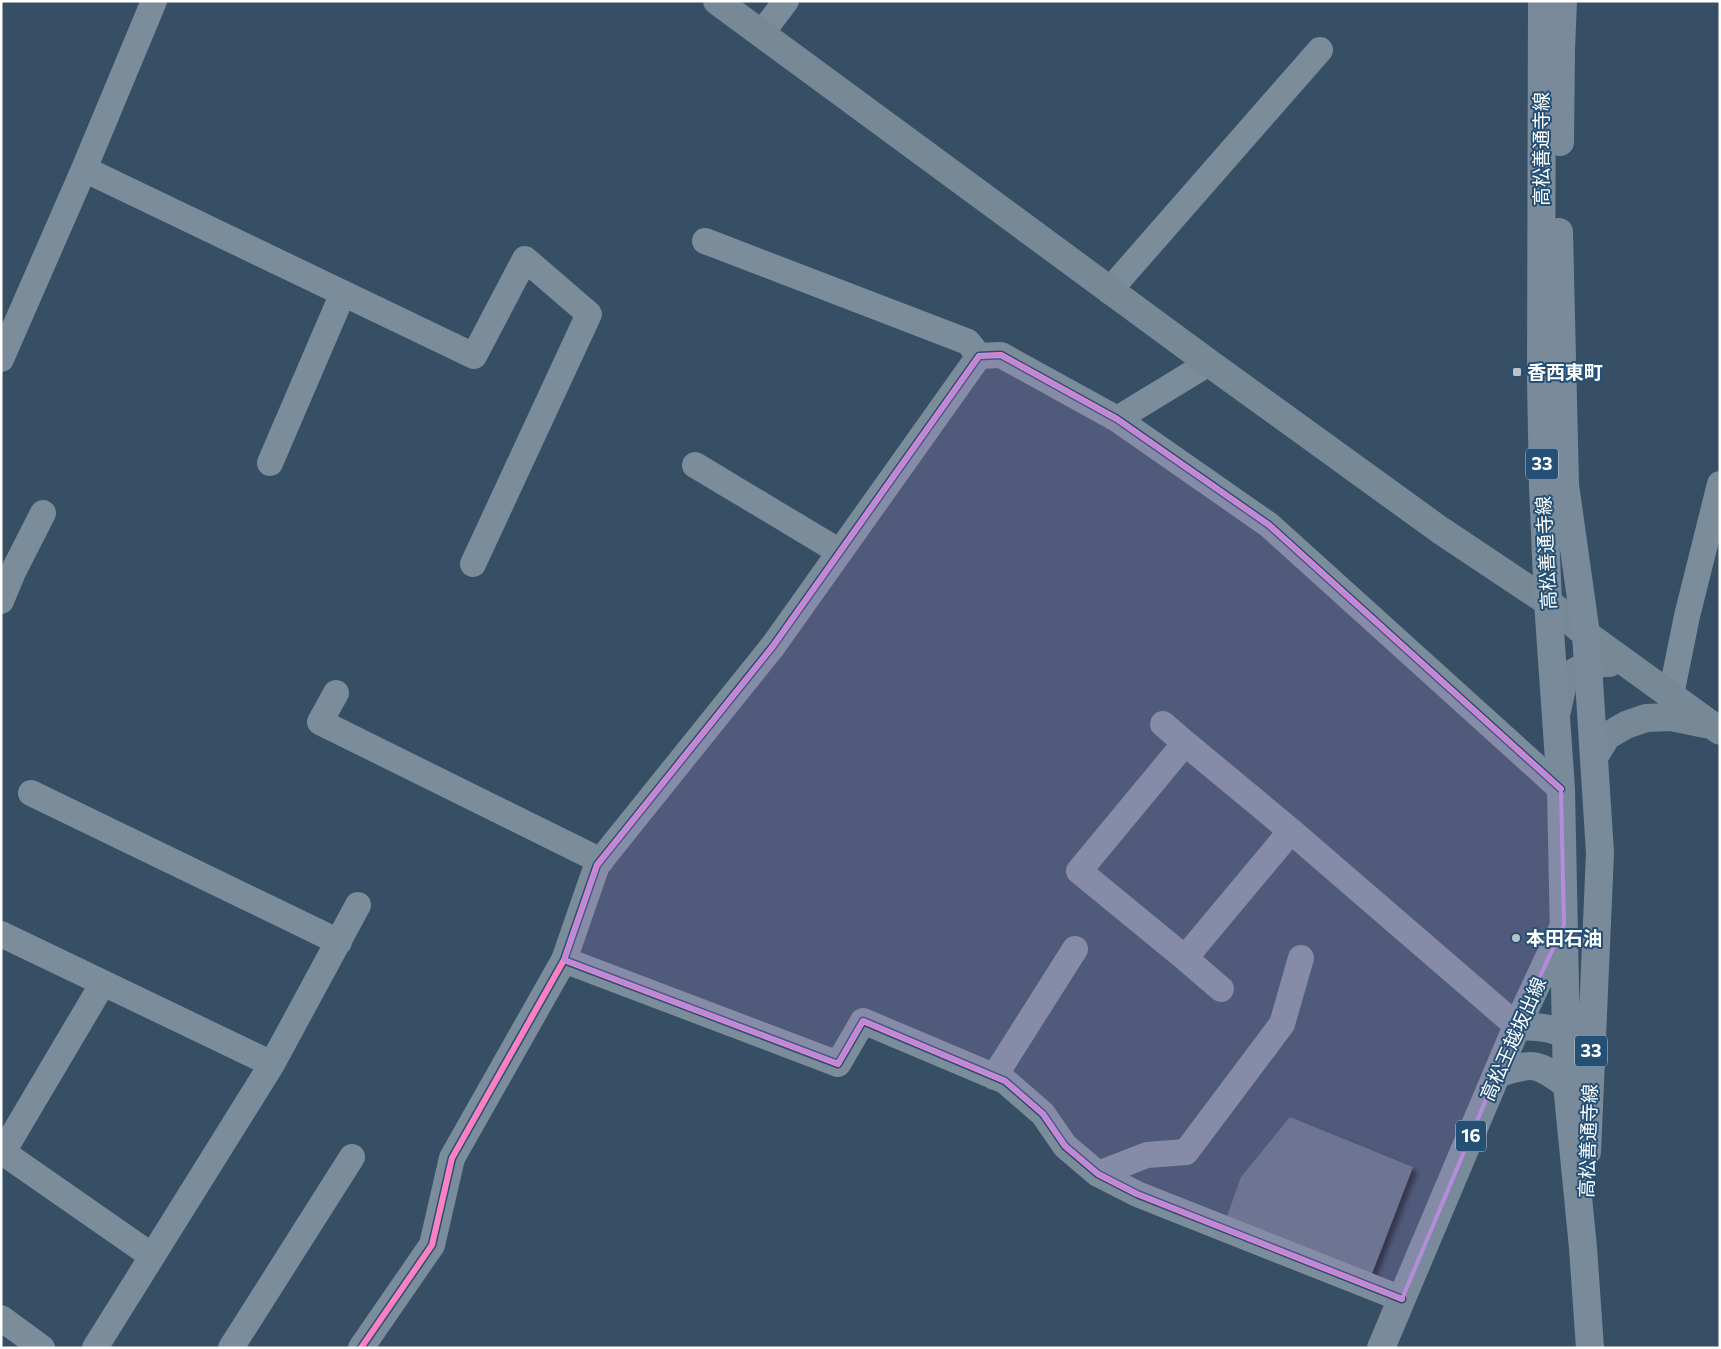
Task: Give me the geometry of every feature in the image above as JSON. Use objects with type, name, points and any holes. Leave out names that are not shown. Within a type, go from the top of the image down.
[{"type":"main road","name":"高松善通寺線","points":[[1542,1],[1540,380],[1543,486],[1548,602],[1561,789],[1567,1085],[1583,1248],[1590,1348]]},
{"type":"main road","name":"高松善通寺線","points":[[1563,1],[1560,233],[1565,485],[1586,634],[1600,853],[1583,1248]]},
{"type":"main road","name":"高松善通寺線","points":[[1564,925],[1600,853]]},
{"type":"main road","name":"高松王越坂出線","points":[[1381,1348],[1517,1026],[1564,925]]},
{"type":"main road","points":[[1517,1026],[1535,1026],[1566,1033],[1591,1057]]},
{"type":"main road","points":[[1497,1074],[1524,1065],[1538,1067],[1548,1071],[1567,1085]]},
{"type":"street","points":[[1,359],[154,1]]},
{"type":"street","points":[[716,1],[1110,291],[1440,530],[1548,602],[1586,634],[1716,728]]},
{"type":"street","points":[[761,34],[786,1]]},
{"type":"street","points":[[1110,291],[1320,50]]},
{"type":"street","points":[[84,168],[474,356],[524,258],[589,314],[473,564]]},
{"type":"street","points":[[705,241],[968,342],[979,356]]},
{"type":"street","points":[[270,463],[343,293]]},
{"type":"street","points":[[979,356],[1001,355],[1117,419],[1269,525],[1561,789]]},
{"type":"street","points":[[361,1348],[432,1245],[452,1158],[564,960],[597,865],[773,646],[979,356]]},
{"type":"street","points":[[1117,419],[1209,363]]},
{"type":"street","points":[[695,465],[840,552]]},
{"type":"street","points":[[1671,695],[1687,616],[1720,484]]},
{"type":"street","points":[[1,601],[7,570],[43,513]]},
{"type":"street","points":[[1556,717],[1564,679],[1581,667],[1600,663],[1629,665]]},
{"type":"street","points":[[336,693],[320,722],[600,861]]},
{"type":"street","points":[[1594,757],[1607,736],[1626,725],[1646,718],[1671,717],[1716,728]]},
{"type":"street","points":[[1163,724],[1291,831],[1517,1026]]},
{"type":"street","points":[[1185,743],[1073,878],[1185,958],[1221,989]]},
{"type":"street","points":[[31,793],[339,942]]},
{"type":"street","points":[[1185,958],[1291,831]]},
{"type":"street","points":[[95,1348],[272,1064],[358,905]]},
{"type":"street","points":[[1,934],[272,1064]]},
{"type":"street","points":[[994,1077],[1075,949]]},
{"type":"street","points":[[1098,1174],[1147,1155],[1186,1152],[1282,1024],[1301,958]]},
{"type":"street","points":[[564,960],[838,1064],[863,1021],[1005,1081],[1043,1114],[1065,1146],[1098,1174],[1137,1194],[1402,1299]]},
{"type":"street","points":[[103,983],[2,1151],[152,1256]]},
{"type":"street","points":[[231,1348],[352,1157]]},
{"type":"street","points":[[1,1318],[42,1348]]},
{"type":"highlighted area","points":[[1001,355],[1117,419],[1269,525],[1561,789],[1564,925],[1517,1026],[1402,1299],[1137,1194],[1098,1174],[1065,1146],[1043,1114],[1005,1081],[863,1021],[838,1064],[564,960],[597,865],[773,646],[979,356]]},
{"type":"building","points":[[1290,1117],[1413,1167],[1371,1276],[1226,1219],[1241,1177]]},
{"type":"cycle path","points":[[361,1348],[432,1245],[452,1158],[564,960],[597,865],[773,646],[979,356],[1001,355],[1117,419],[1269,525],[1561,789]]},
{"type":"cycle path","points":[[564,960],[838,1064],[863,1021],[1005,1081],[1043,1114],[1065,1146],[1098,1174],[1137,1194],[1402,1299]]},
{"type":"place","name":"香西東町","points":[[1517,372]]},
{"type":"place","name":"本田石油","points":[[1516,938]]}]
